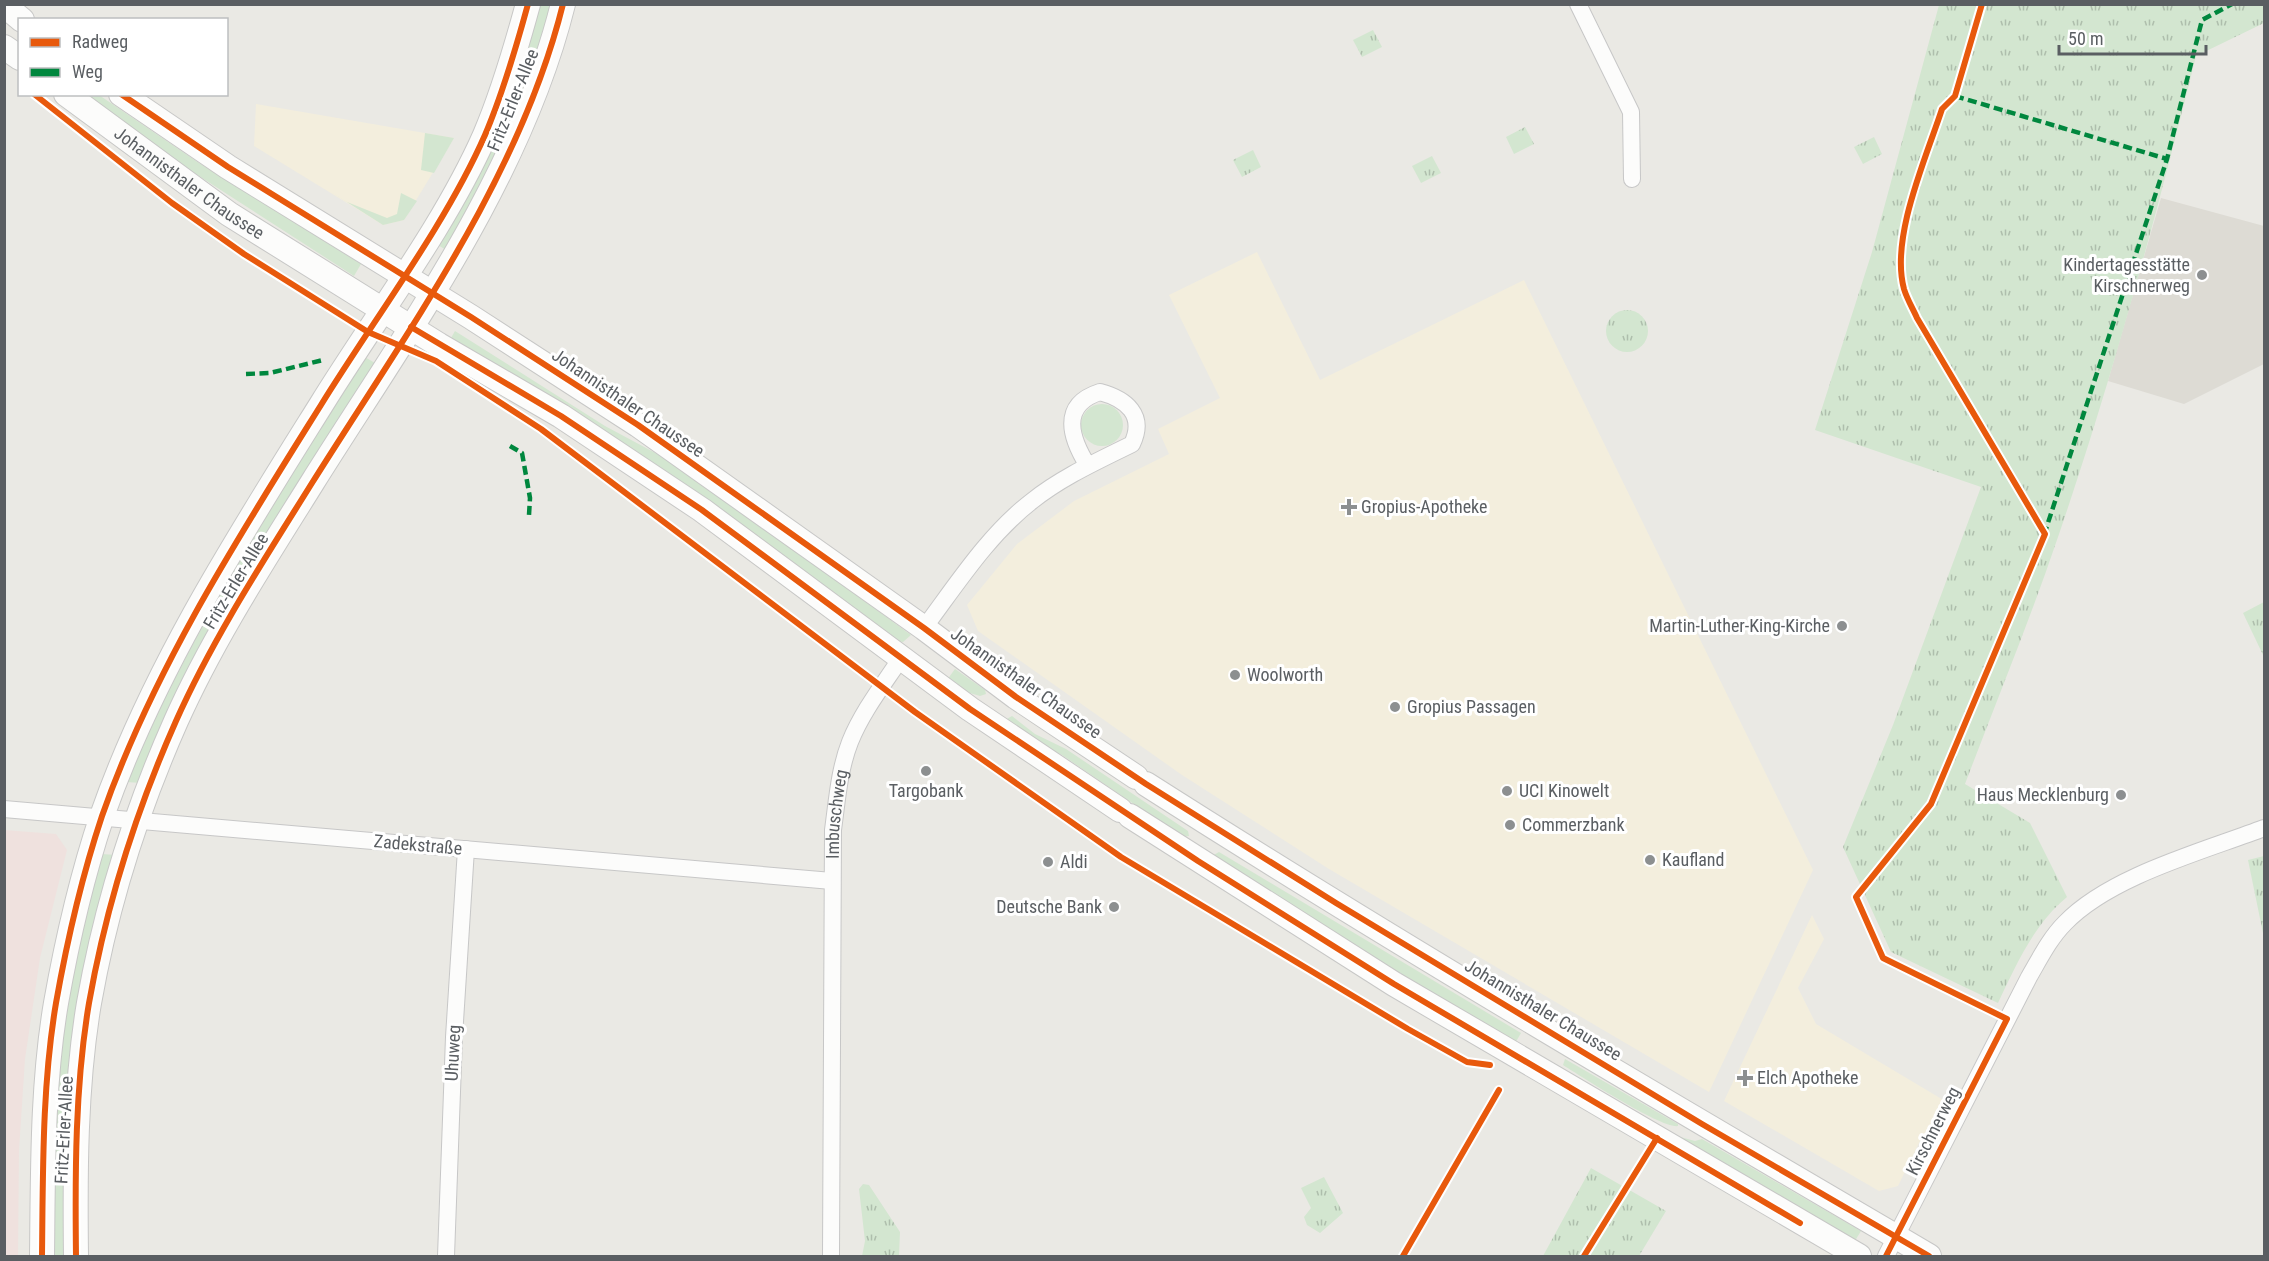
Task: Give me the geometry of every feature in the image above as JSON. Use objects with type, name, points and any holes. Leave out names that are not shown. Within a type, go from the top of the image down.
[{"type":"main road","name":"Fritz-Erler-Allee","points":[[42,1257],[48,1093],[56,1005],[102,818],[145,712],[188,628],[284,464],[453,194],[484,136],[528,4]]},
{"type":"main road","name":"Fritz-Erler-Allee","points":[[76,1257],[79,1117],[89,1005],[109,909],[138,819],[177,721],[226,626],[411,327],[508,156],[540,79],[563,4]]},
{"type":"main road","points":[[4,46],[18,56]]},
{"type":"main road","name":"Johannisthaler Chaussee","points":[[69,96],[229,214],[411,327],[561,416],[692,503],[970,709],[1125,813],[1394,984],[1859,1257]]},
{"type":"main road","name":"Johannisthaler Chaussee","points":[[124,96],[228,167],[404,275],[638,425],[924,628],[1016,697],[1141,781],[1891,1247],[1929,1257]]},
{"type":"main road","name":"Imbuschweg","points":[[901,658],[924,628]]},
{"type":"street","points":[[1578,4],[1631,111],[1632,179]]},
{"type":"street","name":"Imbuschweg","points":[[924,628],[985,548],[1012,517],[1047,490],[1132,444],[1137,434],[1136,416],[1126,402],[1100,392],[1090,395],[1078,406],[1072,428],[1074,442],[1088,466]]},
{"type":"street","name":"Imbuschweg","points":[[831,1257],[833,830],[839,783],[850,743],[866,709],[901,658]]},
{"type":"street","name":"Zadekstraße","points":[[4,809],[832,881]]},
{"type":"street","name":"Kirschnerweg","points":[[1891,1247],[2030,977],[2050,940],[2064,923],[2090,902],[2115,887],[2265,828]]},
{"type":"street","name":"Uhuweg","points":[[446,1257],[453,1048],[466,849]]},
{"type":"shaded area","points":[[256,104],[454,138],[404,220],[383,225],[254,146]]},
{"type":"shaded area","name":"Kindertagesstätte Kirschnerweg","points":[[2161,198],[2264,226],[2264,364],[2184,404],[2108,381]]},
{"type":"shaded area","name":"Gropius Passagen","points":[[1257,252],[1320,380],[1524,280],[1813,870],[1709,1092],[1329,869],[1182,775],[978,631],[967,605],[1017,544],[1074,501],[1169,454],[1158,429],[1220,398],[1169,295]]},
{"type":"shaded area","points":[[4,830],[56,834],[67,850],[40,958],[25,1059],[19,1150],[18,1256],[4,1256]]},
{"type":"shaded area","points":[[1812,915],[1824,939],[1798,988],[1816,1024],[1945,1101],[1920,1141],[1898,1186],[1879,1191],[1724,1101]]},
{"type":"green space","points":[[538,5],[553,5],[511,127],[446,250],[438,245],[498,138]]},
{"type":"green space","points":[[1939,5],[2264,5],[2264,23],[2196,56],[2149,238],[2078,478],[2047,568],[1965,784],[2030,823],[2067,897],[2035,932],[1998,1003],[1891,952],[1843,847],[1893,725],[1981,487],[1815,430],[1872,252]]},
{"type":"green space","points":[[1373,30],[1382,47],[1362,57],[1353,40]]},
{"type":"green space","points":[[89,96],[100,96],[199,163],[361,264],[354,276],[185,167]]},
{"type":"green space","points":[[1525,127],[1534,144],[1514,154],[1506,137]]},
{"type":"green space","points":[[425,133],[454,138],[434,173],[421,170]]},
{"type":"green space","points":[[1874,137],[1882,154],[1863,164],[1854,147]]},
{"type":"green space","points":[[1253,150],[1261,167],[1242,177],[1233,160]]},
{"type":"green space","points":[[1432,156],[1441,173],[1421,183],[1412,166]]},
{"type":"green space","points":[[328,190],[347,202],[387,218],[397,214],[401,193],[417,201],[404,220],[383,225]]},
{"type":"green space","points":[[1627,310],[1635,311],[1642,316],[1647,323],[1647,339],[1642,346],[1635,351],[1627,352],[1619,351],[1612,346],[1607,339],[1606,331],[1607,323],[1612,316],[1619,311]]},
{"type":"green space","points":[[455,331],[605,426],[676,464],[911,635],[903,642],[896,641],[622,446],[509,372],[451,338]]},
{"type":"green space","points":[[363,356],[375,363],[142,783],[126,782],[151,726],[207,618],[268,512]]},
{"type":"green space","points":[[1102,404],[1110,405],[1117,410],[1122,417],[1122,433],[1117,440],[1110,445],[1102,446],[1094,445],[1087,440],[1082,433],[1081,425],[1082,417],[1087,410],[1094,405]]},
{"type":"green space","points":[[2264,602],[2264,657],[2243,613]]},
{"type":"green space","points":[[955,669],[985,690],[986,694],[980,696],[960,690],[947,680]]},
{"type":"green space","points":[[1012,716],[1035,734],[1066,749],[1188,831],[1189,836],[1182,837],[1062,755],[1032,741],[1005,720]]},
{"type":"green space","points":[[1219,852],[1521,1033],[1514,1045],[1210,857]]},
{"type":"green space","points":[[101,854],[117,855],[67,1256],[53,1256],[56,1131],[63,1037],[74,967]]},
{"type":"green space","points":[[2264,856],[2264,938],[2248,860]]},
{"type":"green space","points":[[1565,1059],[1678,1126],[1656,1120],[1623,1102],[1563,1065]]},
{"type":"green space","points":[[1680,1137],[1695,1141],[1702,1139],[1861,1231],[1853,1244]]},
{"type":"green space","points":[[1591,1168],[1666,1211],[1639,1256],[1543,1256]]},
{"type":"green space","points":[[1324,1177],[1343,1213],[1320,1233],[1307,1225],[1304,1217],[1311,1208],[1301,1188]]},
{"type":"green space","points":[[863,1184],[869,1185],[900,1232],[899,1256],[862,1256],[865,1241],[859,1189]]},
{"type":"marked path","points":[[2044,535],[2167,159],[2202,20],[2232,4]]},
{"type":"marked path","points":[[1955,96],[2167,159]]},
{"type":"marked path","points":[[246,374],[270,373],[323,360]]},
{"type":"marked path","points":[[510,446],[522,453],[530,498],[529,515]]},
{"type":"cycle path","points":[[42,1256],[43,1161],[51,1034],[70,932],[102,816],[146,709],[200,605],[259,504],[430,238],[469,169],[498,103],[528,4]]},
{"type":"cycle path","points":[[76,1256],[78,1098],[89,1003],[113,895],[135,824],[161,755],[190,690],[240,600],[457,252],[519,131],[544,68],[563,4]]},
{"type":"cycle path","points":[[1886,1256],[2007,1019],[1883,958],[1856,897],[1931,804],[2045,534],[1917,318],[1904,289],[1901,269],[1906,223],[1919,174],[1942,109],[1955,96],[1982,4]]},
{"type":"cycle path","points":[[37,96],[172,203],[244,254],[368,332],[436,361],[541,429],[915,712],[1121,857],[1408,1029],[1467,1062],[1490,1065]]},
{"type":"cycle path","points":[[124,96],[228,167],[471,317],[638,425],[924,628],[1016,697],[1146,784],[1336,903],[1702,1124],[1929,1256]]},
{"type":"cycle path","points":[[411,327],[561,416],[702,510],[970,709],[1198,861],[1394,984],[1800,1223]]},
{"type":"cycle path","points":[[1403,1256],[1499,1090]]},
{"type":"cycle path","points":[[1584,1256],[1657,1138]]},
{"type":"place","name":"Kindertagesstätte Kirschnerweg","points":[[2202,275]]},
{"type":"place","name":"Gropius-Apotheke","points":[[1349,507]]},
{"type":"place","name":"Martin-Luther-King-Kirche","points":[[1842,626]]},
{"type":"place","name":"Woolworth","points":[[1235,675]]},
{"type":"place","name":"Gropius Passagen","points":[[1395,707]]},
{"type":"place","name":"Targobank","points":[[926,771]]},
{"type":"place","name":"UCI Kinowelt","points":[[1507,791]]},
{"type":"place","name":"Haus Mecklenburg","points":[[2121,795]]},
{"type":"place","name":"Commerzbank","points":[[1510,825]]},
{"type":"place","name":"Kaufland","points":[[1650,860]]},
{"type":"place","name":"Aldi","points":[[1048,862]]},
{"type":"place","name":"Deutsche Bank","points":[[1114,907]]},
{"type":"place","name":"Elch Apotheke","points":[[1745,1078]]}]
